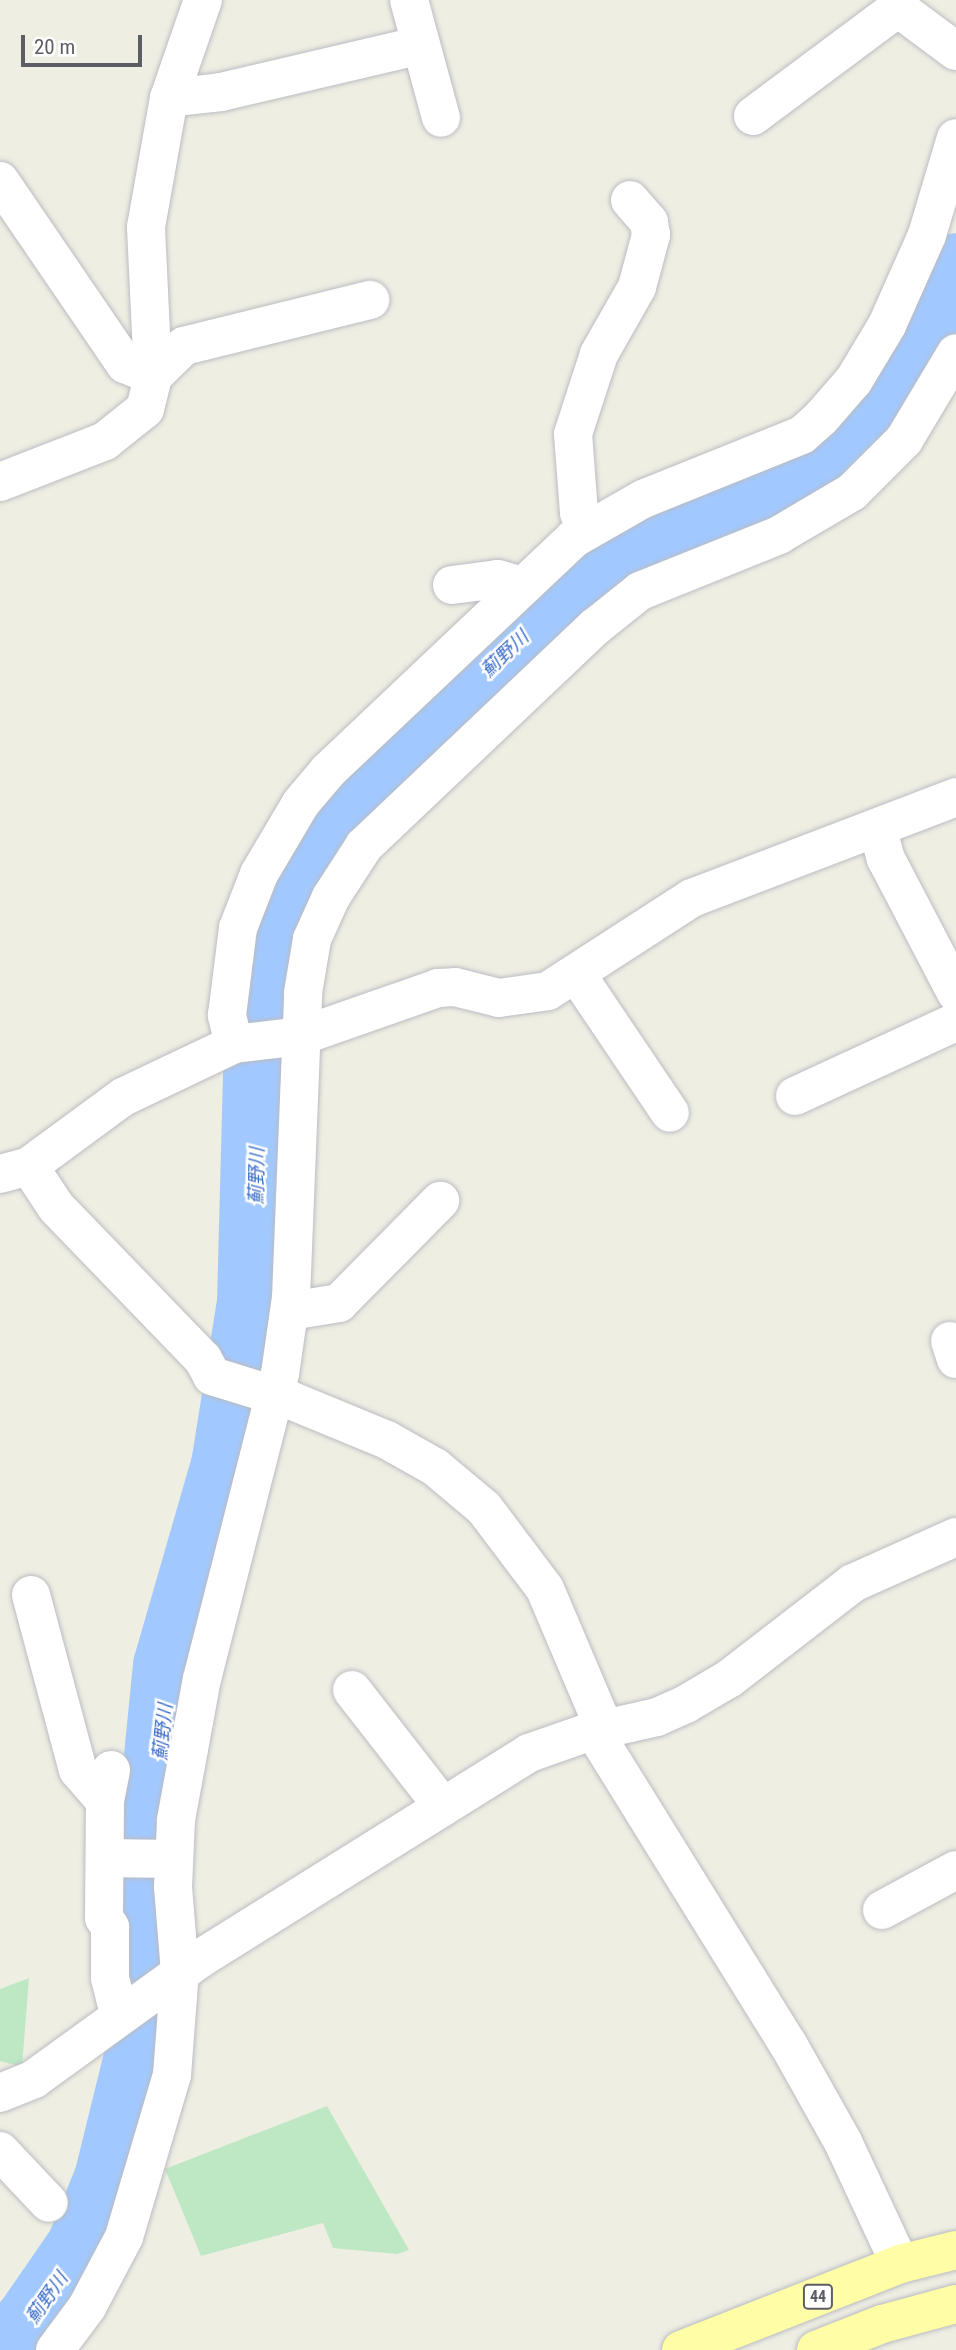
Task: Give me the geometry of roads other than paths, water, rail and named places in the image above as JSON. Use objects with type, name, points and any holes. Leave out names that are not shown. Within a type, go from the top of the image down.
[{"type":"main road","name":"44","points":[[681,2350],[901,2264],[956,2250]]},
{"type":"main road","points":[[817,2350],[882,2324],[956,2304]]},
{"type":"street","points":[[0,482],[106,441],[145,410],[153,376],[146,227],[169,98],[203,0]]},
{"type":"street","points":[[409,0],[441,118]]},
{"type":"street","points":[[753,116],[898,8],[956,51]]},
{"type":"street","points":[[169,98],[221,92],[421,45]]},
{"type":"street","points":[[234,1044],[227,1015],[238,928],[258,874],[280,835],[328,771],[522,586],[585,531],[643,499],[790,441],[821,418],[854,380],[892,315],[928,235],[956,138]]},
{"type":"street","points":[[0,181],[125,364],[153,376]]},
{"type":"street","points":[[585,531],[579,513],[573,434],[599,354],[637,287],[651,235],[649,222],[630,200]]},
{"type":"street","points":[[153,376],[184,346],[370,300]]},
{"type":"street","points":[[55,2350],[87,2307],[124,2237],[144,2178],[172,2075],[180,1972],[173,1859],[184,1769],[202,1679],[275,1398],[290,1311],[300,1036],[312,939],[331,897],[364,846],[589,633],[640,591],[779,535],[852,492],[904,440],[956,353]]},
{"type":"street","points":[[452,585],[498,579],[522,586]]},
{"type":"street","points":[[901,2264],[849,2153],[800,2066],[603,1746],[602,1732],[545,1589],[484,1508],[435,1467],[387,1440],[212,1376],[203,1359],[56,1207],[15,1170],[123,1097],[234,1044],[300,1036],[438,988],[455,987],[499,998],[530,997],[577,975],[692,898],[878,830],[956,797]]},
{"type":"street","points":[[878,830],[886,859],[956,993]]},
{"type":"street","points":[[577,975],[670,1113]]},
{"type":"street","points":[[795,1096],[956,1022]]},
{"type":"street","points":[[290,1311],[339,1303],[440,1200]]},
{"type":"street","points":[[0,2092],[34,2079],[180,1972],[529,1753],[686,1704],[740,1671],[853,1583],[956,1537]]},
{"type":"street","points":[[31,1595],[78,1770],[108,1786],[104,1918],[110,1927],[110,1979],[119,2015]]},
{"type":"street","points":[[352,1690],[443,1807]]},
{"type":"street","points":[[105,1858],[173,1859]]},
{"type":"street","points":[[882,1910],[956,1870]]},
{"type":"street","points":[[0,2151],[49,2203]]},
{"type":"waterway","name":"薊野川","points":[[6,2350],[32,2322],[83,2248],[111,2179],[144,2045],[154,1826],[170,1666],[228,1465],[254,1303],[260,1070],[268,979],[287,901],[344,810],[531,629],[607,565],[642,543],[799,480],[831,458],[860,428],[921,340],[956,270]]}]
